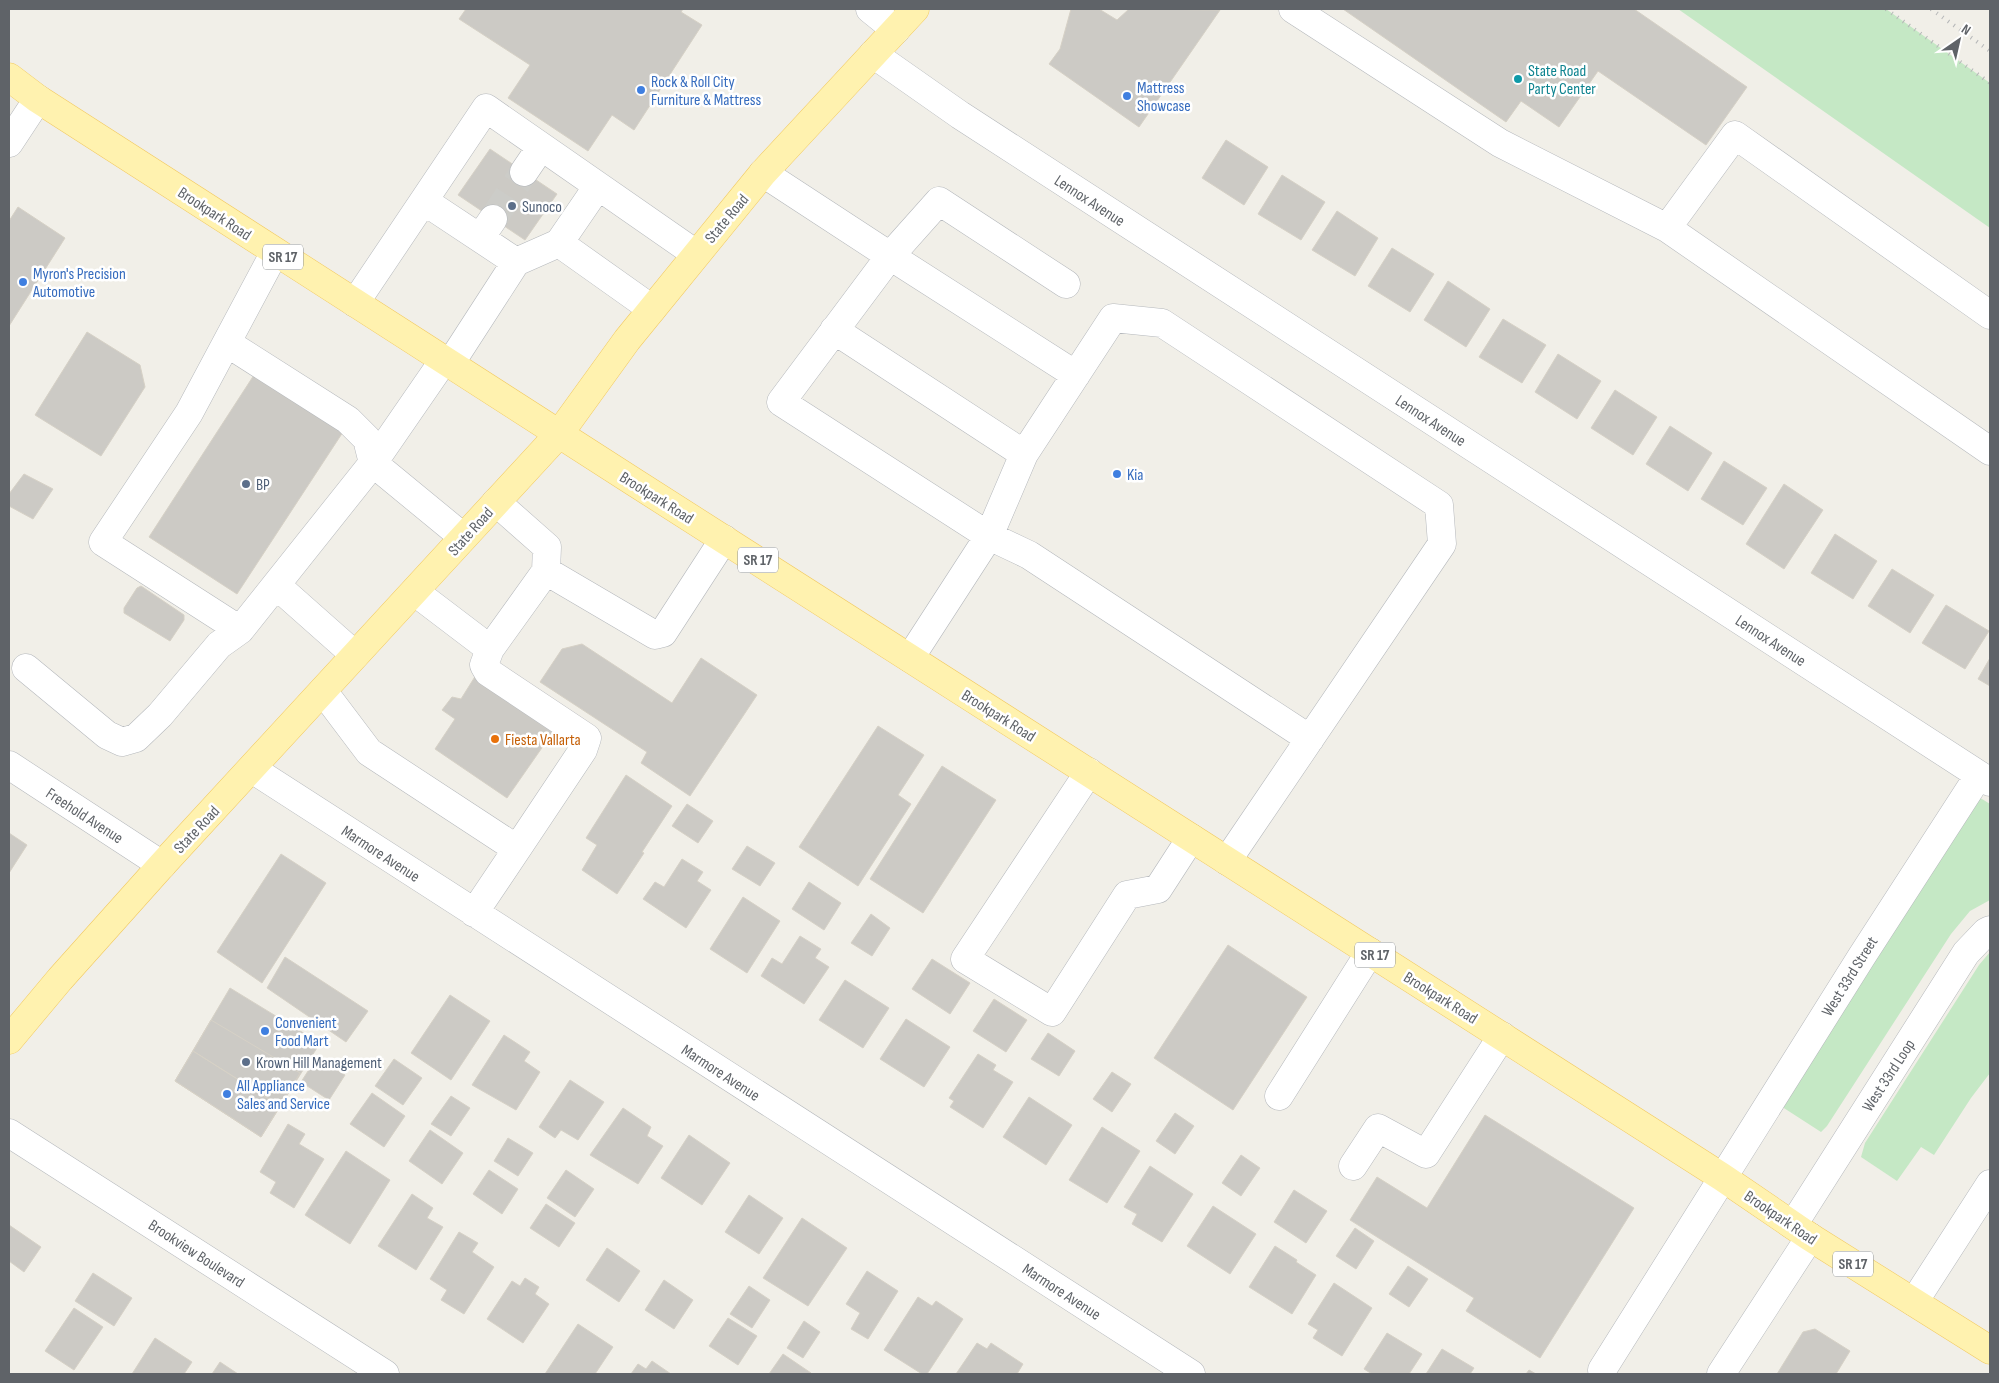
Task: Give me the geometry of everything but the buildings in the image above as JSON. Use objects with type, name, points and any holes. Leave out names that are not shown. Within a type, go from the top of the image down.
[{"type":"main road","name":"State Road","points":[[9,1040],[66,972],[162,865],[559,434],[626,340],[763,172],[915,9]]},
{"type":"main road","name":"Brookpark Road","points":[[9,77],[38,99],[275,252],[1990,1350]]},
{"type":"street","points":[[870,9],[896,30]]},
{"type":"street","points":[[1293,9],[1500,144],[1667,228],[1990,451]]},
{"type":"street","name":"Lennox Avenue","points":[[873,54],[968,121],[1985,779]]},
{"type":"street","points":[[9,143],[38,99]]},
{"type":"street","points":[[355,303],[486,108],[696,254]]},
{"type":"street","points":[[1667,228],[1735,135],[1990,316]]},
{"type":"street","points":[[524,172],[541,147]]},
{"type":"street","points":[[763,172],[1076,375]]},
{"type":"street","points":[[26,668],[106,735],[122,742],[136,738],[160,715],[219,645],[240,630],[276,585],[373,463],[447,362],[516,262],[558,243],[598,186]]},
{"type":"street","points":[[424,201],[486,228],[516,262]]},
{"type":"street","points":[[1066,284],[939,201],[890,256],[781,402],[989,536],[1030,555],[1310,739]]},
{"type":"street","points":[[558,243],[652,309]]},
{"type":"street","points":[[240,630],[103,542],[189,413],[275,252]]},
{"type":"street","points":[[910,658],[989,536],[1024,454],[1113,318],[1162,323],[1439,505],[1442,544],[1227,861]]},
{"type":"street","points":[[834,330],[1024,454]]},
{"type":"street","points":[[227,343],[348,420],[367,439],[373,463],[463,538]]},
{"type":"street","points":[[474,913],[583,750],[587,738],[488,672],[484,664],[490,648],[546,571],[547,547],[496,502]]},
{"type":"street","points":[[546,571],[655,635],[663,633],[724,539]]},
{"type":"street","points":[[276,585],[355,655]]},
{"type":"street","points":[[415,592],[490,648]]},
{"type":"street","points":[[323,691],[369,752],[517,849]]},
{"type":"street","name":"Freehold Avenue","points":[[9,765],[162,865]]},
{"type":"street","name":"Marmore Avenue","points":[[252,769],[1191,1374]]},
{"type":"street","points":[[1089,772],[965,959],[1052,1012],[1127,895],[1158,889],[1191,838]]},
{"type":"street","name":"West 33rd Street","points":[[1602,1370],[1862,956],[1985,779]]},
{"type":"street","name":"West 33rd Loop","points":[[1802,1231],[1966,953],[1990,930]]},
{"type":"street","points":[[1279,1096],[1370,952]]},
{"type":"street","points":[[1353,1166],[1378,1128],[1426,1154],[1502,1036]]},
{"type":"street","name":"Brookview Boulevard","points":[[9,1133],[385,1374]]},
{"type":"street","points":[[1914,1302],[1990,1184]]},
{"type":"street","points":[[1721,1374],[1802,1231]]},
{"type":"green space","points":[[1678,9],[1886,9],[1990,83],[1990,228]]},
{"type":"green space","points":[[1974,794],[1990,804],[1990,900],[1970,911],[1951,934],[1827,1126],[1821,1132],[1776,1103]]},
{"type":"green space","points":[[1990,952],[1990,1073],[1971,1098],[1934,1155],[1921,1147],[1897,1181],[1861,1157],[1865,1143],[1979,965]]},
{"type":"tunnel","points":[[493,219],[524,172]]},
{"type":"railway","points":[[1886,9],[1990,83]]},
{"type":"railway","points":[[1931,9],[1990,51]]},
{"type":"place","name":"State Road Party Center","points":[[1518,79]]},
{"type":"place","name":"Rock & Roll City Furniture & Mattress","points":[[641,90]]},
{"type":"place","name":"Mattress Showcase","points":[[1127,96]]},
{"type":"place","name":"Sunoco","points":[[512,206]]},
{"type":"place","name":"Myron's Precision Automotive","points":[[23,282]]},
{"type":"place","name":"Kia","points":[[1117,474]]},
{"type":"place","name":"BP","points":[[246,484]]},
{"type":"place","name":"Fiesta Vallarta","points":[[495,739]]},
{"type":"place","name":"Convenient Food Mart","points":[[265,1031]]},
{"type":"place","name":"Krown Hill Management","points":[[246,1062]]},
{"type":"place","name":"All Appliance Sales and Service","points":[[227,1094]]}]
